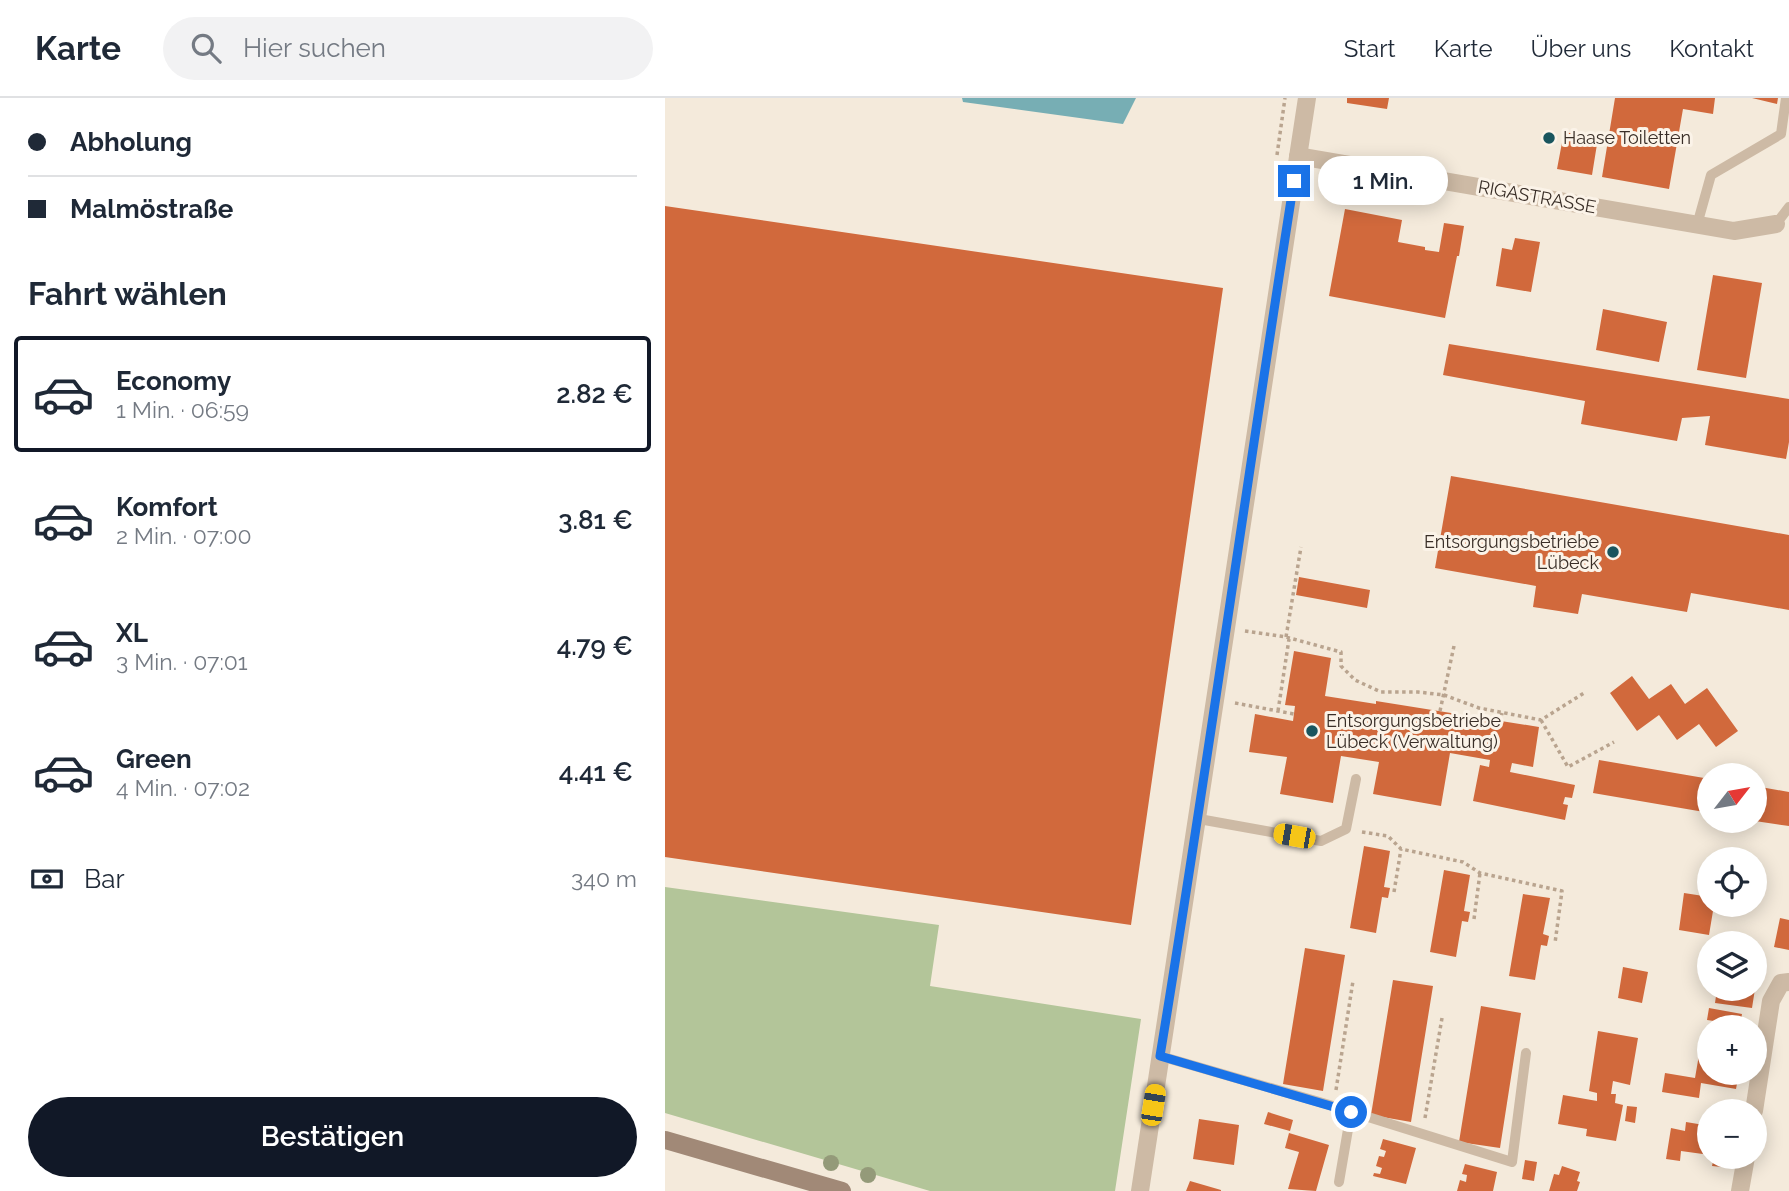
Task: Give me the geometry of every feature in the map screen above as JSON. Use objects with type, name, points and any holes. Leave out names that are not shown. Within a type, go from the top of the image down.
[{"type":"main road","points":[[665,1140],[842,1191]]},
{"type":"street","points":[[1140,1191],[1199,819],[1226,621],[1307,98]]},
{"type":"street","name":"RIGASTRASSE","points":[[1298,156],[1734,231],[1776,224]]},
{"type":"street","points":[[1755,1099],[1771,1001],[1781,983],[1789,982]]},
{"type":"street","points":[[1740,1191],[1744,1169]]},
{"type":"lane","points":[[1697,225],[1711,175],[1785,134],[1786,98]]},
{"type":"lane","points":[[1776,224],[1789,206]]},
{"type":"lane","points":[[1199,819],[1321,841],[1346,829],[1356,779]]},
{"type":"lane","points":[[1160,1056],[1512,1162],[1526,1053]]},
{"type":"lane","points":[[1339,1182],[1351,1112]]},
{"type":"path","points":[[1277,711],[1301,547]]},
{"type":"path","points":[[1245,631],[1287,638],[1341,652],[1341,666],[1355,680],[1381,692],[1444,695],[1502,713],[1541,720],[1584,693]]},
{"type":"path","points":[[1440,711],[1454,646]]},
{"type":"path","points":[[1235,703],[1294,714]]},
{"type":"path","points":[[1500,722],[1502,713]]},
{"type":"path","points":[[1541,720],[1568,767],[1614,742]]},
{"type":"path","points":[[1346,829],[1388,836],[1401,849],[1463,862],[1480,873],[1562,891],[1555,943]]},
{"type":"path","points":[[1394,892],[1401,849]]},
{"type":"path","points":[[1474,919],[1480,873]]},
{"type":"path","points":[[1333,1106],[1353,981]]},
{"type":"path","points":[[1422,1134],[1442,1018]]},
{"type":"green space","points":[[665,887],[939,925],[930,986],[1141,1019],[1115,1191],[930,1191],[665,1113]]},
{"type":"water","points":[[962,98],[1136,98],[1123,124],[963,102]]},
{"type":"building","points":[[1347,98],[1389,98],[1387,109],[1347,103]]},
{"type":"building","points":[[1615,98],[1715,98],[1713,114],[1683,109],[1669,189],[1602,177]]},
{"type":"building","points":[[1752,98],[1778,98],[1777,104]]},
{"type":"building","points":[[1564,132],[1598,138],[1592,175],[1557,169]]},
{"type":"building","points":[[665,206],[1223,288],[1131,925],[665,857]]},
{"type":"building","points":[[1345,209],[1402,220],[1398,242],[1439,252],[1444,223],[1464,226],[1445,318],[1329,296]]},
{"type":"building","points":[[1515,238],[1540,242],[1531,292],[1496,286],[1502,248],[1512,250]]},
{"type":"building","points":[[1713,275],[1762,283],[1746,378],[1697,370]]},
{"type":"building","points":[[1603,309],[1667,322],[1659,362],[1596,350]]},
{"type":"building","points":[[1449,344],[1789,399],[1789,442],[1786,459],[1705,445],[1710,416],[1682,418],[1677,441],[1581,424],[1585,401],[1443,375]]},
{"type":"building","name":"Entsorgungsbetriebe Lübeck","points":[[1451,476],[1789,535],[1789,610],[1691,593],[1687,612],[1582,594],[1578,614],[1533,607],[1536,586],[1435,568]]},
{"type":"building","points":[[1299,577],[1370,590],[1367,608],[1296,595]]},
{"type":"building","points":[[1294,651],[1331,658],[1325,696],[1376,704],[1376,701],[1539,727],[1533,767],[1512,763],[1510,772],[1575,785],[1572,798],[1565,797],[1563,804],[1568,805],[1565,820],[1473,801],[1480,765],[1489,767],[1490,760],[1450,753],[1441,806],[1373,794],[1379,762],[1341,756],[1333,803],[1280,794],[1287,757],[1249,752],[1255,714],[1293,721],[1295,706],[1285,705]]},
{"type":"building","points":[[1632,676],[1649,699],[1671,684],[1685,704],[1707,688],[1738,731],[1716,747],[1699,724],[1677,740],[1659,715],[1637,731],[1610,693]]},
{"type":"building","points":[[1599,760],[1697,777],[1697,811],[1593,793]]},
{"type":"building","points":[[1767,788],[1789,792],[1789,826],[1767,823]]},
{"type":"building","points":[[1364,846],[1390,851],[1384,887],[1390,888],[1388,898],[1382,897],[1376,933],[1350,928]]},
{"type":"building","points":[[1444,870],[1470,875],[1464,911],[1470,912],[1468,922],[1462,921],[1456,957],[1430,952]]},
{"type":"building","points":[[1684,893],[1697,895],[1697,917],[1712,917],[1710,931],[1697,933],[1679,930]]},
{"type":"building","points":[[1523,894],[1550,898],[1543,934],[1549,936],[1547,946],[1541,945],[1535,980],[1509,976]]},
{"type":"building","points":[[1780,918],[1789,920],[1789,950],[1774,947]]},
{"type":"building","points":[[1305,948],[1345,955],[1323,1091],[1283,1084]]},
{"type":"building","points":[[1623,967],[1648,972],[1642,1003],[1618,998]]},
{"type":"building","points":[[1393,980],[1433,986],[1411,1122],[1371,1115]]},
{"type":"building","points":[[1715,1001],[1753,1001],[1752,1008]]},
{"type":"building","points":[[1481,1006],[1521,1013],[1500,1148],[1459,1142]]},
{"type":"building","points":[[1709,1008],[1742,1014],[1742,1015],[1708,1015]]},
{"type":"building","points":[[1598,1031],[1638,1038],[1630,1085],[1613,1081],[1611,1094],[1616,1094],[1615,1103],[1623,1105],[1616,1141],[1586,1136],[1587,1129],[1558,1124],[1563,1095],[1597,1101],[1597,1093],[1589,1091]]},
{"type":"building","points":[[1697,1066],[1697,1085],[1701,1085],[1699,1098],[1662,1092],[1665,1073],[1695,1078]]},
{"type":"building","points":[[1713,1085],[1737,1085],[1736,1089]]},
{"type":"building","points":[[1627,1106],[1637,1107],[1635,1123],[1625,1121]]},
{"type":"building","points":[[1268,1112],[1293,1120],[1290,1131],[1264,1124]]},
{"type":"building","points":[[1199,1119],[1239,1125],[1234,1165],[1193,1159]]},
{"type":"building","points":[[1686,1122],[1697,1124],[1697,1153],[1681,1151],[1680,1161],[1666,1159],[1671,1128],[1685,1131]]},
{"type":"building","points":[[1289,1133],[1329,1145],[1316,1191],[1288,1189],[1299,1152],[1285,1148]]},
{"type":"building","points":[[1383,1139],[1416,1148],[1406,1184],[1373,1176],[1374,1173],[1380,1174],[1382,1168],[1376,1166],[1379,1156],[1384,1157],[1386,1151],[1380,1149]]},
{"type":"building","points":[[1525,1160],[1537,1162],[1534,1181],[1522,1179]]},
{"type":"building","points":[[1465,1164],[1497,1172],[1493,1191],[1457,1191],[1460,1180],[1466,1182],[1467,1175],[1462,1174]]},
{"type":"building","points":[[1562,1166],[1580,1172],[1577,1191],[1549,1191],[1554,1174],[1559,1175]]},
{"type":"building","points":[[1190,1181],[1221,1190],[1221,1191],[1186,1191]]},
{"type":"place","name":"Haase Toiletten","points":[[1549,138]]},
{"type":"place","name":"Entsorgungsbetriebe Lübeck","points":[[1613,552]]},
{"type":"place","name":"Entsorgungsbetriebe Lübeck (Verwaltung)","points":[[1312,731]]},
{"type":"route","points":[[1294,181],[1227,610],[1199,819],[1160,1056],[1351,1112]]}]
